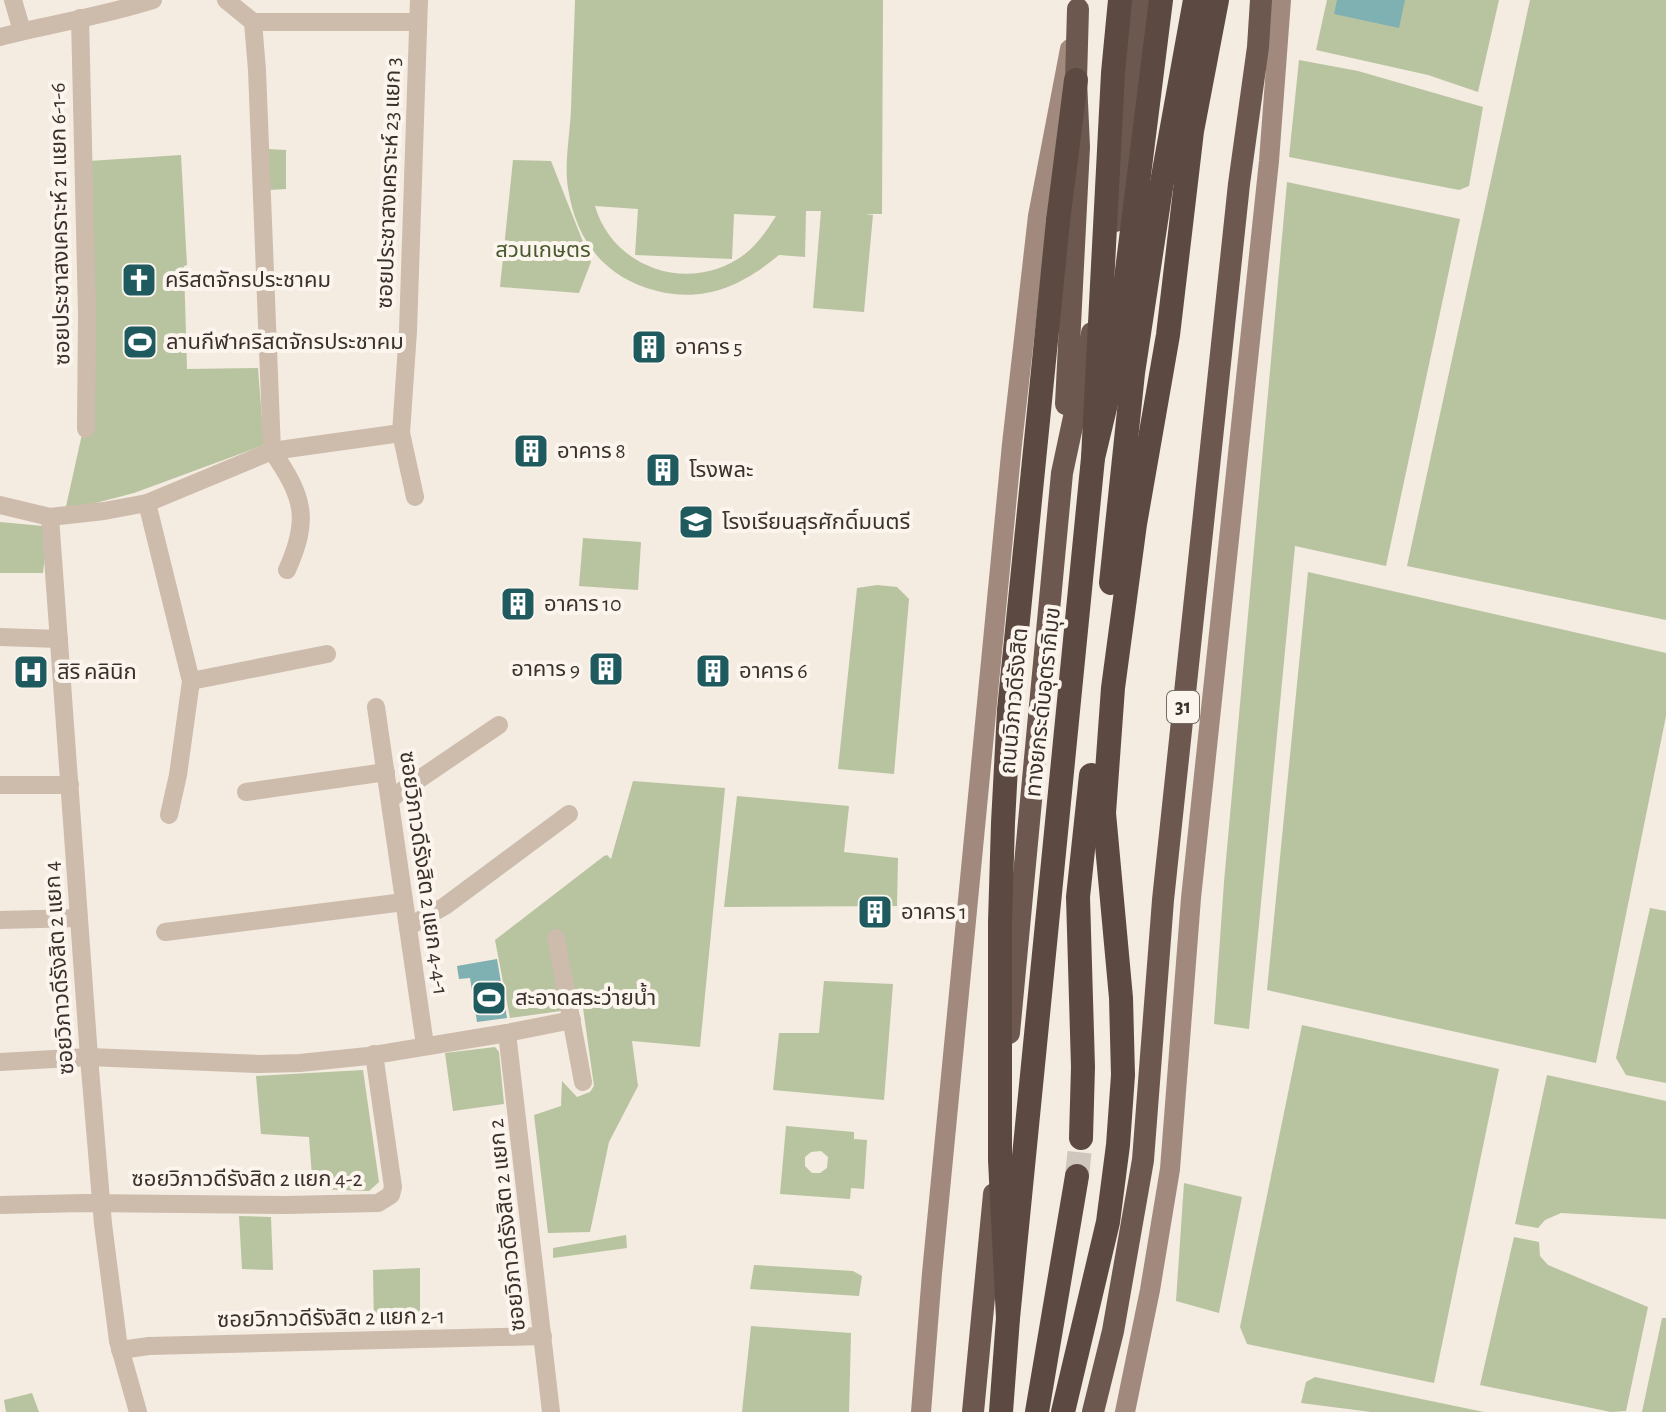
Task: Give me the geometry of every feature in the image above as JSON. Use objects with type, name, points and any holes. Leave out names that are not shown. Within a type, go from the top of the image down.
[{"type":"highway","points":[[1093,458],[1113,73],[1120,0]]},
{"type":"highway","name":"ถนนวิภาวดีรังสิต","points":[[973,1412],[1062,473],[1115,222],[1141,0]]},
{"type":"highway","name":"ทางยกระดับอุตราภิมุข","points":[[1001,1412],[1093,458],[1115,366],[1161,0]]},
{"type":"highway","points":[[1081,1138],[1083,1067],[1078,897],[1133,373],[1161,188],[1195,0]]},
{"type":"highway","points":[[1063,1412],[1108,1222],[1123,1075],[1121,998],[1104,813],[1113,688],[1135,524],[1168,335],[1192,131],[1217,0]]},
{"type":"highway","name":"31","points":[[1093,1412],[1113,1331],[1143,1160],[1163,900],[1261,0]]},
{"type":"highway","points":[[1062,473],[1079,147],[1076,80],[1078,4]]},
{"type":"highway","points":[[1008,1318],[1000,1160],[1000,922],[1009,710],[1058,221],[1076,80]]},
{"type":"highway","points":[[1037,1412],[1077,1176]]},
{"type":"main road","name":"31","points":[[1125,1412],[1170,1169],[1191,898],[1269,161],[1281,0]]},
{"type":"main road","name":"ถนนวิภาวดีรังสิต","points":[[921,1412],[1013,433],[1038,216],[1078,4]]},
{"type":"street","points":[[13,0],[22,31]]},
{"type":"street","points":[[0,37],[118,11],[153,0]]},
{"type":"street","points":[[226,0],[253,22],[417,22]]},
{"type":"street","name":"ซอยประชาสงเคราะห์ 23 แยก 3","points":[[415,497],[401,433],[408,331],[419,0]]},
{"type":"street","name":"ซอยประชาสงเคราะห์ 21 แยก 6-1-6","points":[[80,18],[87,313],[86,429]]},
{"type":"street","points":[[253,22],[272,451],[289,475],[299,505],[302,530],[287,570]]},
{"type":"street","points":[[0,505],[65,518],[147,503],[272,451],[401,433]]},
{"type":"street","points":[[147,503],[191,681],[178,775],[169,815]]},
{"type":"street","name":"ซอยวิภาวดีรังสิต 2 แยก 4","points":[[50,517],[102,1203],[120,1350],[138,1412]]},
{"type":"street","points":[[0,637],[59,639]]},
{"type":"street","points":[[191,681],[327,654]]},
{"type":"street","name":"ซอยวิภาวดีรังสิต 2 แยก 4-4-1","points":[[376,707],[425,1045]]},
{"type":"street","points":[[390,799],[499,725]]},
{"type":"street","points":[[246,792],[386,772]]},
{"type":"street","points":[[0,785],[70,785]]},
{"type":"street","points":[[408,927],[445,906],[569,814]]},
{"type":"street","points":[[165,932],[404,902]]},
{"type":"street","points":[[0,920],[79,918]]},
{"type":"street","points":[[556,938],[583,1082]]},
{"type":"street","points":[[0,1062],[89,1057],[300,1063],[507,1033],[572,1020]]},
{"type":"street","name":"ซอยวิภาวดีรังสิต 2 แยก 2","points":[[507,1033],[551,1412]]},
{"type":"street","name":"ซอยวิภาวดีรังสิต 2 แยก 4-2","points":[[102,1203],[285,1205],[363,1204],[385,1200],[393,1187],[374,1054]]},
{"type":"street","points":[[0,1205],[102,1203]]},
{"type":"street","name":"ซอยวิภาวดีรังสิต 2 แยก 2-1","points":[[120,1350],[149,1346],[543,1336]]},
{"type":"green space","points":[[575,0],[883,0],[882,214],[865,214],[873,215],[864,312],[813,308],[821,211],[806,211],[805,257],[779,255],[737,283],[707,293],[691,295],[657,291],[622,277],[608,267],[578,225],[567,179]],"holes":[[[595,206],[638,209],[635,255],[732,259],[734,214],[776,216],[745,254],[724,266],[701,273],[679,273],[656,269],[636,260],[618,246],[604,228]]]},
{"type":"green space","points":[[1327,0],[1499,0],[1478,92],[1428,75],[1316,50]]},
{"type":"green space","points":[[1530,0],[1666,0],[1666,620],[1407,566]]},
{"type":"green space","points":[[1299,60],[1358,71],[1483,107],[1469,186],[1459,190],[1289,157]]},
{"type":"green space","points":[[267,149],[286,150],[286,189],[269,190]]},
{"type":"green space","name":"ลานกีฬาคริสตจักรประชาคม","points":[[181,155],[187,265],[184,266],[187,369],[258,368],[264,445],[134,493],[65,511],[82,434],[89,161]]},
{"type":"green space","name":"สวนเกษตร","points":[[513,160],[551,161],[591,262],[579,293],[500,287]]},
{"type":"green space","points":[[1287,182],[1460,219],[1386,566],[1295,546],[1249,1029],[1214,1024]]},
{"type":"green space","points":[[0,522],[43,526],[47,536],[43,573],[0,573]]},
{"type":"green space","points":[[583,538],[641,542],[638,590],[579,586]]},
{"type":"green space","points":[[1308,572],[1666,653],[1666,716],[1596,1063],[1267,990]]},
{"type":"green space","points":[[877,585],[897,587],[909,599],[894,774],[838,769],[857,588]]},
{"type":"green space","points":[[633,781],[725,788],[700,1047],[632,1041],[638,1086],[609,1142],[590,1232],[548,1233],[534,1115],[561,1106],[562,1081],[577,1097],[590,1092],[594,1086],[583,1008],[510,1018],[495,940],[604,856],[611,859]]},
{"type":"green space","points":[[737,796],[849,806],[844,852],[898,858],[897,906],[724,907]]},
{"type":"green space","points":[[1650,908],[1666,911],[1666,1083],[1626,1075],[1616,1058]]},
{"type":"green space","points":[[824,981],[893,984],[884,1100],[773,1090],[779,1033],[819,1033]]},
{"type":"green space","points":[[1302,1025],[1499,1069],[1434,1383],[1247,1344],[1240,1327]]},
{"type":"green space","points":[[495,1047],[499,1052],[504,1104],[453,1111],[445,1053]]},
{"type":"green space","points":[[363,1070],[379,1182],[369,1191],[313,1189],[309,1137],[261,1134],[256,1076]]},
{"type":"green space","points":[[1547,1075],[1666,1101],[1666,1219],[1561,1213],[1545,1220],[1538,1228],[1515,1224]]},
{"type":"green space","points":[[786,1126],[854,1132],[854,1139],[867,1140],[864,1189],[851,1188],[850,1199],[780,1194]],"holes":[[[821,1151],[828,1157],[827,1168],[820,1173],[812,1173],[805,1166],[805,1157],[811,1152]]]},
{"type":"green space","points":[[1184,1183],[1242,1197],[1219,1313],[1176,1301]]},
{"type":"green space","points":[[239,1216],[271,1217],[273,1270],[242,1269]]},
{"type":"green space","points":[[626,1235],[627,1248],[553,1258],[553,1248]]},
{"type":"green space","points":[[1514,1237],[1539,1242],[1540,1256],[1548,1265],[1648,1307],[1626,1411],[1611,1412],[1480,1385]]},
{"type":"green space","points":[[754,1265],[853,1271],[862,1276],[859,1296],[750,1289]]},
{"type":"green space","points":[[420,1268],[420,1326],[374,1326],[373,1270]]},
{"type":"green space","points":[[1662,1318],[1666,1318],[1666,1412],[1642,1412]]},
{"type":"green space","points":[[751,1326],[851,1333],[849,1412],[742,1412]]},
{"type":"green space","points":[[1315,1377],[1484,1412],[1371,1412],[1301,1403],[1306,1382]]},
{"type":"green space","points":[[32,1393],[39,1412],[6,1412],[4,1400]]},
{"type":"water","points":[[1337,0],[1405,0],[1399,28],[1334,14]]},
{"type":"water","name":"สะอาดสระว่ายน้ำ","points":[[497,959],[507,1018],[477,1022],[470,978],[459,979],[457,966]]},
{"type":"tunnel","points":[[1077,1176],[1081,1138]]},
{"type":"place","name":"คริสตจักรประชาคม","points":[[139,280]]},
{"type":"place","name":"ลานกีฬาคริสตจักรประชาคม","points":[[140,342]]},
{"type":"place","name":"อาคาร 5","points":[[649,347]]},
{"type":"place","name":"อาคาร 8","points":[[531,451]]},
{"type":"place","name":"โรงพละ","points":[[663,470]]},
{"type":"place","name":"โรงเรียนสุรศักดิ์มนตรี","points":[[696,522]]},
{"type":"place","name":"อาคาร 10","points":[[518,604]]},
{"type":"place","name":"อาคาร 9","points":[[606,669]]},
{"type":"place","name":"อาคาร 6","points":[[713,671]]},
{"type":"place","name":"สิริ คลินิก","points":[[31,672]]},
{"type":"place","name":"อาคาร 1","points":[[875,912]]},
{"type":"place","name":"สะอาดสระว่ายน้ำ","points":[[489,998]]}]
